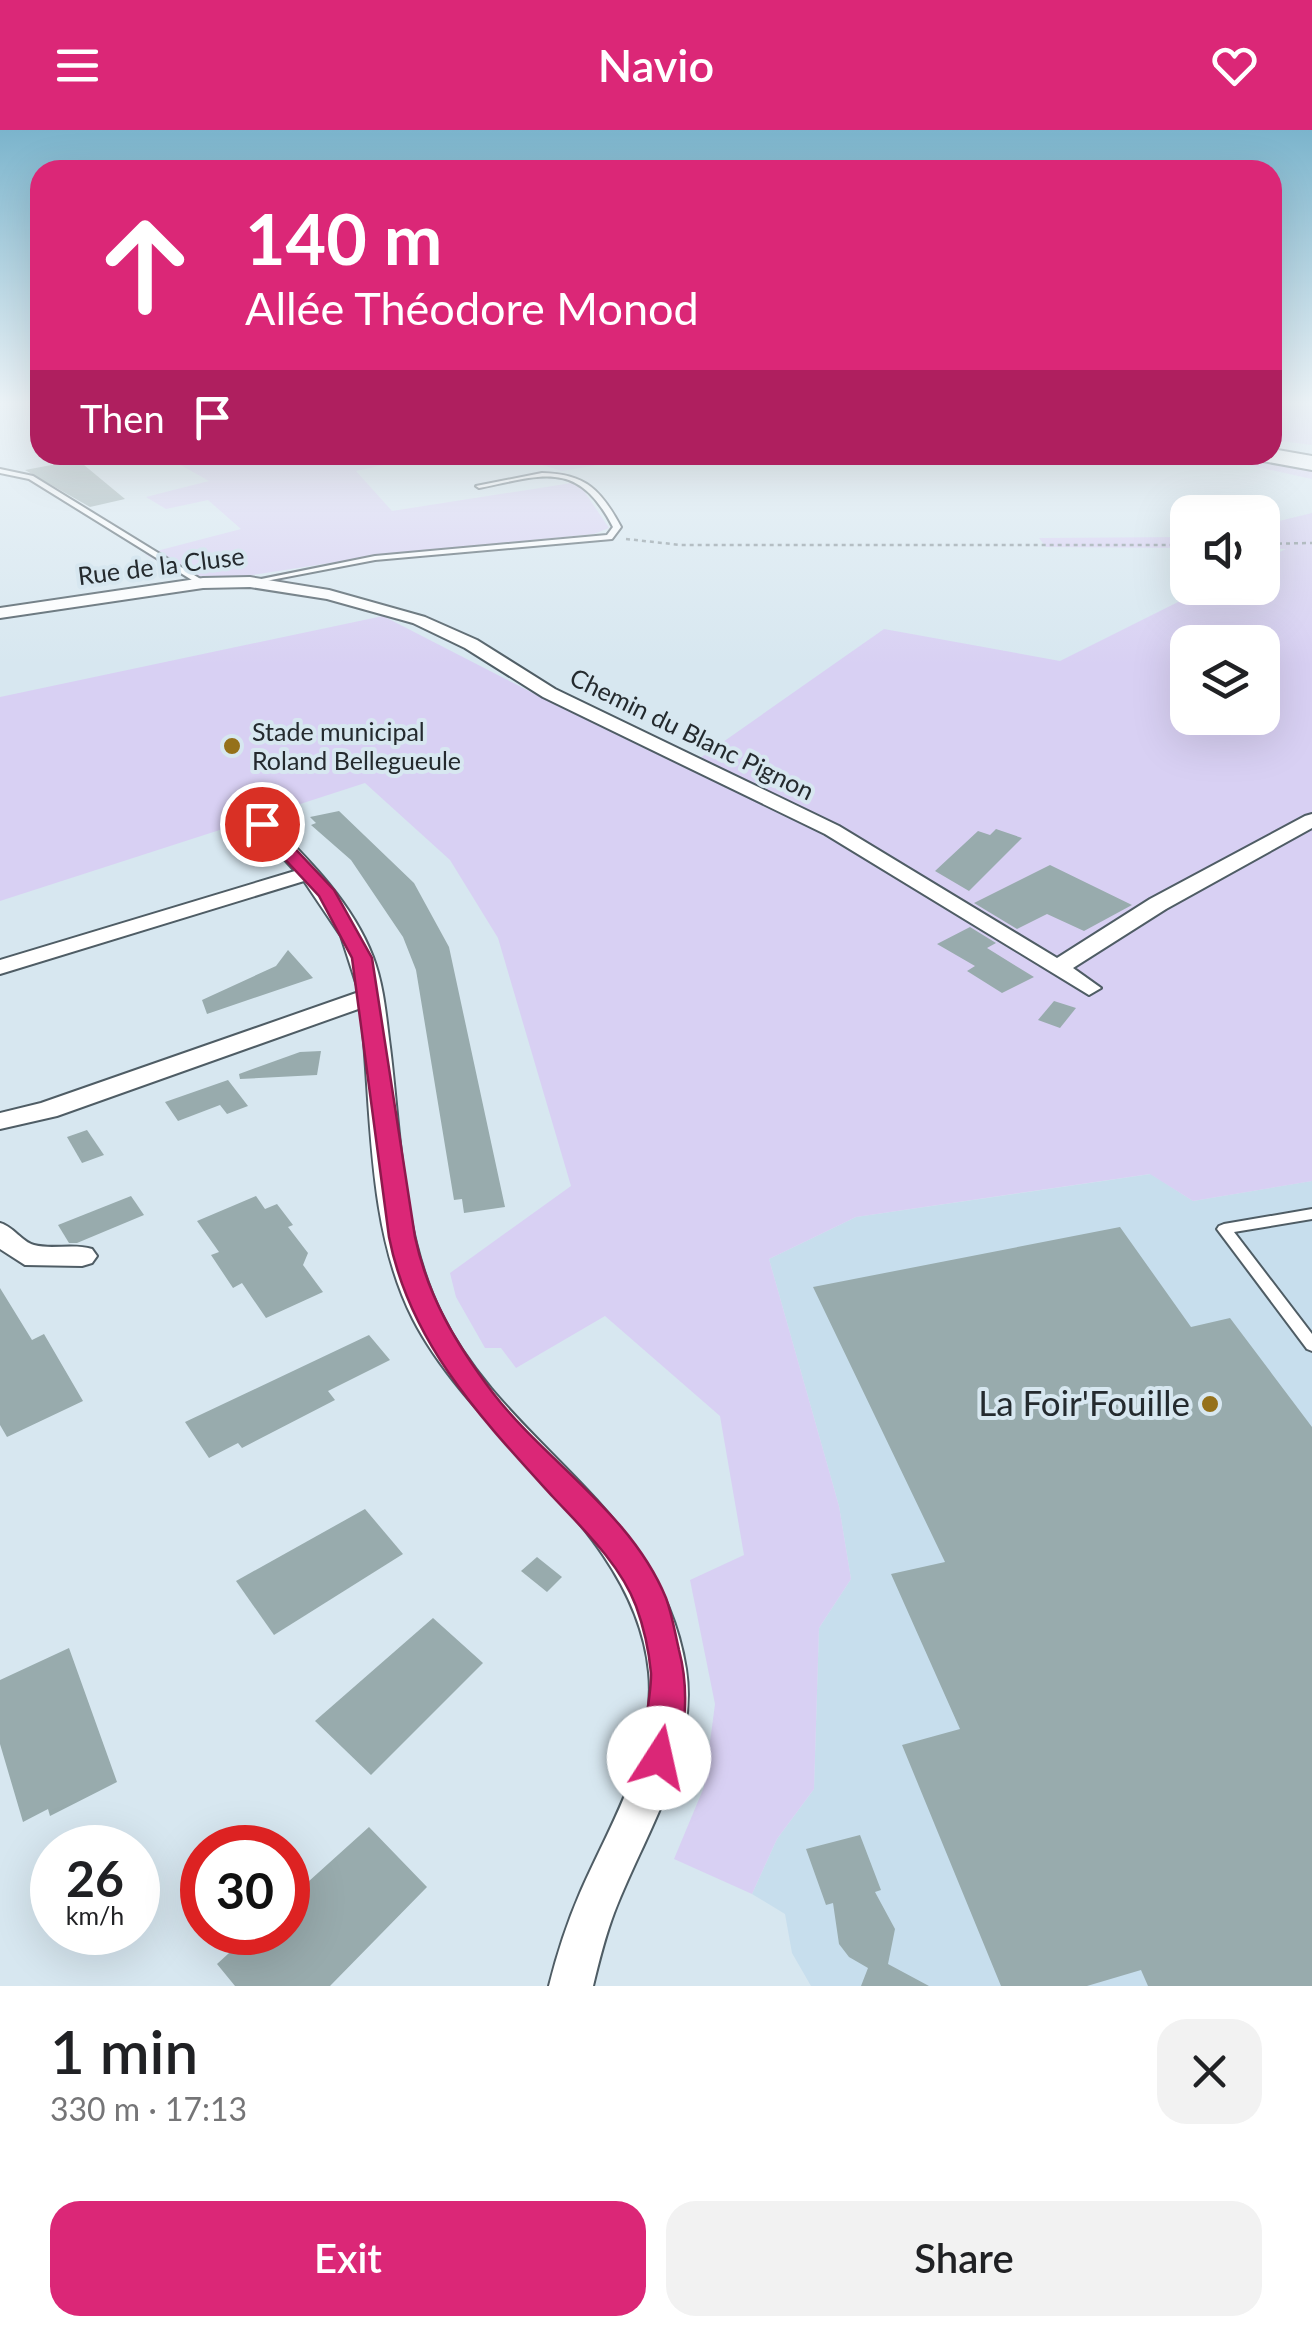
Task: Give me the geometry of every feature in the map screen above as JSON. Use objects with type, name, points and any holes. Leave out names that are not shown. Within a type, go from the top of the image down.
[{"type":"street","name":"Rue de la Cluse","points":[[0,612],[203,583],[250,582]]},
{"type":"street","name":"Chemin du Blanc Pignon","points":[[250,582],[340,597],[450,632],[539,688],[832,830],[1089,988]]},
{"type":"street","points":[[1056,968],[1158,904],[1312,820]]},
{"type":"street","points":[[262,824],[344,919],[362,958],[371,996],[400,1223],[416,1293],[450,1357],[511,1434],[626,1556],[651,1600],[664,1648],[668,1697],[659,1758],[586,1921],[571,1986]]},
{"type":"street","points":[[0,967],[308,873]]},
{"type":"street","points":[[0,1121],[48,1110],[371,996]]},
{"type":"street","points":[[0,1233],[25,1255],[82,1256]]},
{"type":"lane","points":[[55,492],[203,583]]},
{"type":"lane","points":[[596,492],[616,524],[608,537]]},
{"type":"lane","name":"Rue de la Cluse","points":[[250,582],[375,558],[608,537]]},
{"type":"lane","points":[[1312,1214],[1224,1230],[1312,1345]]},
{"type":"path","points":[[608,537],[681,545],[1170,545]]},
{"type":"path","points":[[1280,544],[1312,543]]},
{"type":"shaded area","points":[[167,492],[375,492],[392,511],[516,492],[584,492],[609,528],[594,534],[382,555],[233,578],[181,575],[145,554],[241,529],[208,500],[166,509],[146,497]]},
{"type":"shaded area","points":[[1312,513],[1312,1181],[1193,1201],[1150,1174],[856,1217],[769,1259],[839,1506],[851,1579],[819,1628],[814,1789],[777,1839],[752,1894],[674,1859],[704,1787],[715,1704],[690,1580],[744,1555],[720,1416],[605,1316],[516,1368],[501,1348],[485,1348],[456,1297],[450,1273],[571,1186],[498,938],[450,860],[365,783],[0,901],[0,697],[383,616],[564,709],[693,763],[884,629],[1060,661],[1172,605],[1280,605],[1280,552],[1286,549],[1280,549],[1280,521]]},
{"type":"shaded area","points":[[1170,537],[1170,548],[1046,547],[1039,538]]},
{"type":"shaded area","points":[[1151,1174],[1193,1201],[1312,1181],[1312,1986],[811,1986],[792,1953],[785,1914],[752,1894],[777,1839],[814,1789],[819,1628],[851,1579],[839,1506],[769,1259],[856,1217]]},
{"type":"building","points":[[63,492],[116,492],[125,499],[90,507]]},
{"type":"building","points":[[339,811],[414,883],[449,947],[505,1207],[464,1213],[462,1199],[454,1200],[416,970],[403,937],[351,860],[311,825],[316,823],[310,817]]},
{"type":"building","points":[[996,829],[1022,838],[969,891],[935,871],[978,831],[990,835]]},
{"type":"building","points":[[1050,865],[1132,905],[1084,931],[1047,914],[1017,929],[974,903]]},
{"type":"building","points":[[970,927],[996,943],[987,948],[1034,977],[1002,993],[967,971],[975,966],[937,944]]},
{"type":"building","points":[[288,950],[313,978],[207,1014],[202,1000],[276,966]]},
{"type":"building","points":[[1054,1001],[1076,1008],[1060,1028],[1038,1020]]},
{"type":"building","points":[[321,1051],[317,1075],[240,1079],[239,1074],[300,1052]]},
{"type":"building","points":[[228,1080],[248,1106],[227,1114],[220,1105],[178,1121],[165,1102]]},
{"type":"building","points":[[87,1130],[104,1155],[82,1163],[67,1137]]},
{"type":"building","points":[[131,1196],[144,1215],[77,1243],[69,1243],[58,1225]]},
{"type":"building","points":[[256,1196],[265,1209],[277,1204],[293,1225],[288,1227],[308,1253],[303,1265],[323,1292],[266,1318],[242,1283],[233,1288],[211,1255],[219,1252],[197,1221]]},
{"type":"building","points":[[1120,1227],[1191,1327],[1230,1318],[1312,1427],[1312,1986],[1148,1986],[1141,1970],[1087,1986],[1001,1986],[902,1745],[960,1729],[891,1574],[945,1562],[813,1287]]},
{"type":"building","points":[[0,1288],[32,1340],[44,1334],[83,1401],[7,1437],[0,1425]]},
{"type":"building","points":[[369,1335],[390,1360],[328,1391],[335,1400],[242,1448],[238,1443],[209,1458],[185,1422]]},
{"type":"building","points":[[365,1509],[403,1554],[274,1635],[236,1581]]},
{"type":"building","points":[[537,1557],[562,1577],[547,1592],[521,1571]]},
{"type":"building","points":[[433,1618],[483,1663],[371,1775],[315,1721]]},
{"type":"building","points":[[69,1648],[117,1782],[50,1816],[48,1809],[23,1822],[0,1744],[0,1680]]},
{"type":"building","points":[[369,1827],[427,1887],[330,1986],[235,1986],[217,1964],[227,1955],[310,1955],[310,1880]]},
{"type":"building","points":[[860,1835],[881,1890],[875,1892],[895,1929],[888,1964],[929,1986],[861,1986],[868,1968],[849,1957],[839,1944],[833,1903],[826,1905],[806,1849]]},
{"type":"place","name":"Stade municipal Roland Bellegueule","points":[[232,746]]},
{"type":"place","name":"La Foir'Fouille","points":[[1210,1404]]},
{"type":"route","points":[[262,824],[328,894],[362,958],[371,996],[402,1237],[410,1276],[429,1321],[485,1404],[612,1538],[651,1600],[668,1671],[666,1729],[659,1758]]}]
